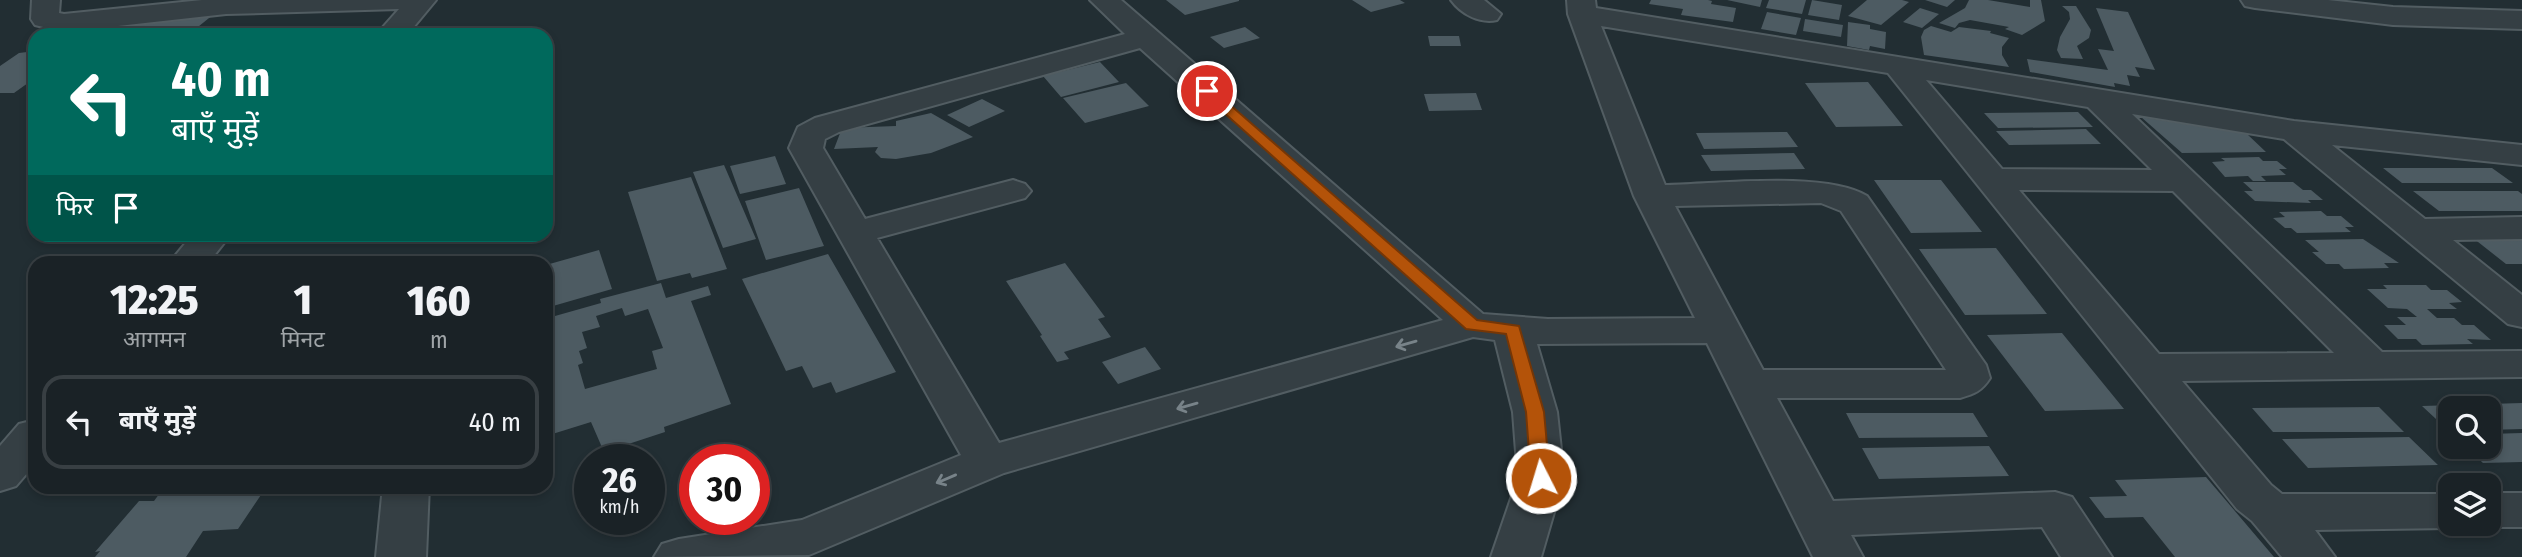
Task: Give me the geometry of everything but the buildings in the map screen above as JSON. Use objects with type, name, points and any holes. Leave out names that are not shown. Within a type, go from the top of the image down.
[{"type":"street","points":[[46,0],[45,19],[64,23],[226,6],[420,0]]},
{"type":"street","points":[[397,28],[420,0]]},
{"type":"street","points":[[1104,0],[1492,327],[1535,412],[1541,478],[1516,557]]},
{"type":"street","points":[[2255,0],[2393,16],[2522,20]]},
{"type":"street","points":[[1582,7],[1898,66],[2294,131],[2522,155]]},
{"type":"street","points":[[1582,7],[1652,196],[1827,538],[2055,509],[2087,557]]},
{"type":"street","points":[[988,462],[806,148],[810,134],[827,125],[1146,37]]},
{"type":"street","points":[[1898,66],[2255,498],[2269,509],[2311,557]]},
{"type":"street","points":[[2096,97],[2179,181],[2371,365]]},
{"type":"street","points":[[2294,131],[2515,303]]},
{"type":"street","points":[[1991,179],[2179,181]]},
{"type":"street","points":[[855,233],[1013,191]]},
{"type":"street","points":[[1652,196],[1821,192],[1841,196],[1854,204],[1965,365],[1969,378],[1960,384],[1747,384]]},
{"type":"street","points":[[2418,230],[2522,228]]},
{"type":"street","points":[[193,256],[206,242]]},
{"type":"street","points":[[679,557],[813,547],[988,462],[1492,327],[1548,332],[1721,330]]},
{"type":"street","points":[[2148,368],[2522,364]]},
{"type":"street","points":[[0,475],[28,443]]},
{"type":"street","points":[[401,557],[405,494]]},
{"type":"street","points":[[2269,509],[2293,513],[2438,511]]},
{"type":"street","points":[[2501,510],[2522,510]]},
{"type":"route","points":[[1207,91],[1472,325],[1513,330],[1535,412],[1541,478]]}]
